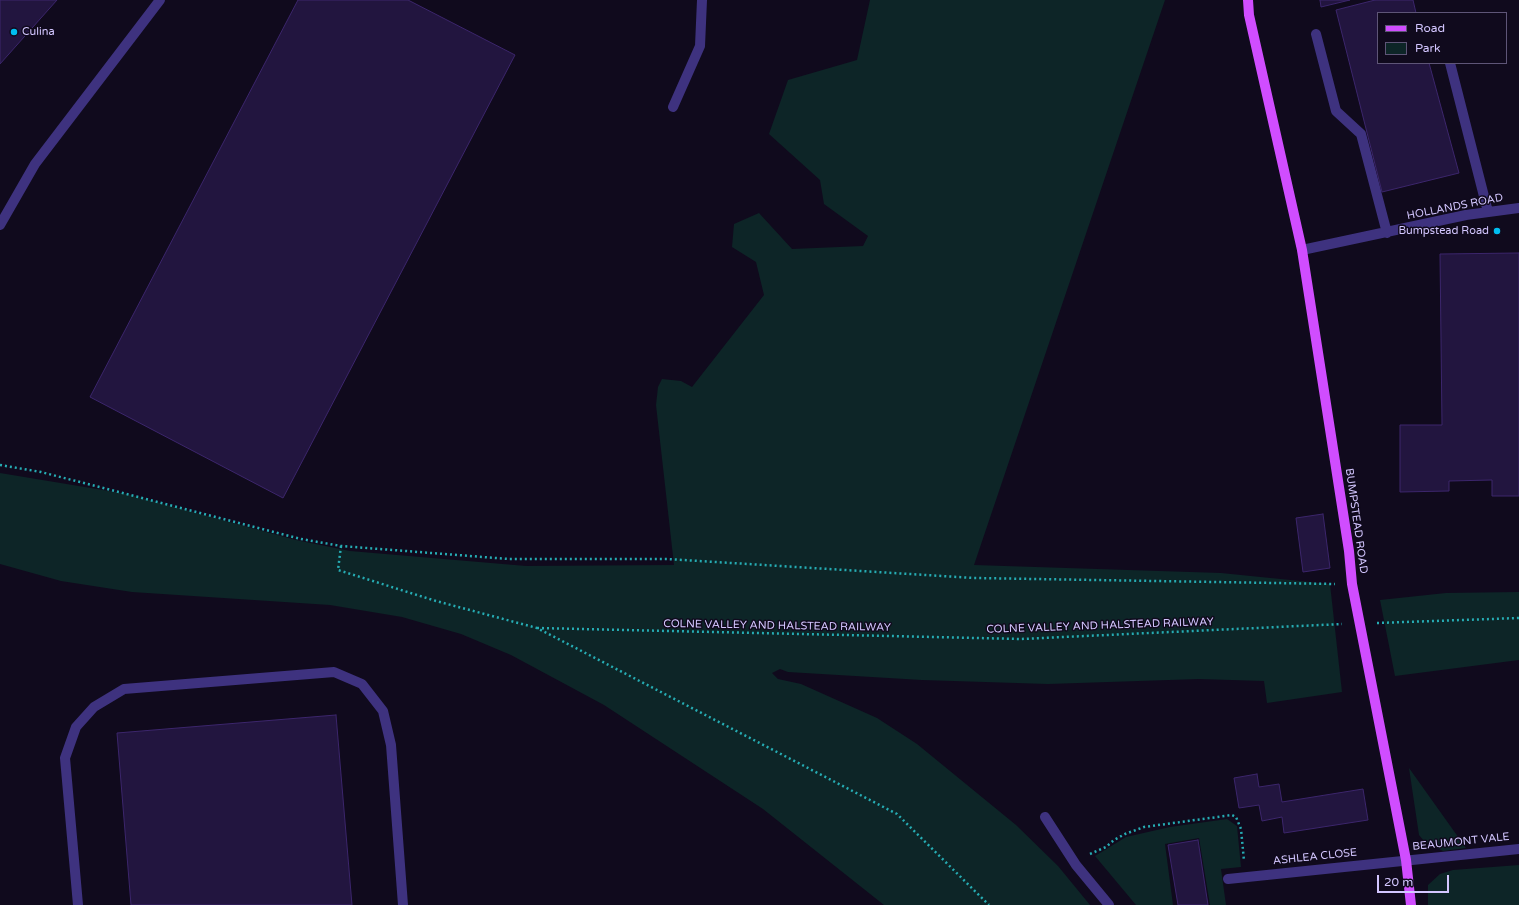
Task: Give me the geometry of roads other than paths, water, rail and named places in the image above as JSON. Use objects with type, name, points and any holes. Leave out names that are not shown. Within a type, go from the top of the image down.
[{"type":"main road","name":"BUMPSTEAD ROAD","points":[[1248,0],[1249,15],[1302,250],[1349,551],[1352,584],[1406,860],[1411,905]]},
{"type":"street","points":[[0,225],[35,164],[160,0]]},
{"type":"street","points":[[673,107],[700,46],[702,0]]},
{"type":"street","points":[[1316,34],[1336,111],[1361,134],[1387,233]]},
{"type":"street","points":[[1450,64],[1488,212]]},
{"type":"street","name":"HOLLANDS ROAD","points":[[1302,250],[1466,215],[1519,208]]},
{"type":"street","points":[[78,905],[65,758],[76,728],[94,707],[124,689],[334,672],[362,684],[383,711],[390,745],[404,905]]},
{"type":"street","points":[[1045,818],[1076,865],[1109,905]]},
{"type":"street","name":"BEAUMONT VALE","points":[[1406,860],[1519,849]]},
{"type":"street","name":"ASHLEA CLOSE","points":[[1228,879],[1406,860]]},
{"type":"place","name":"Culina","points":[[14,32]]},
{"type":"place","name":"Bumpstead Road","points":[[1497,231]]}]
